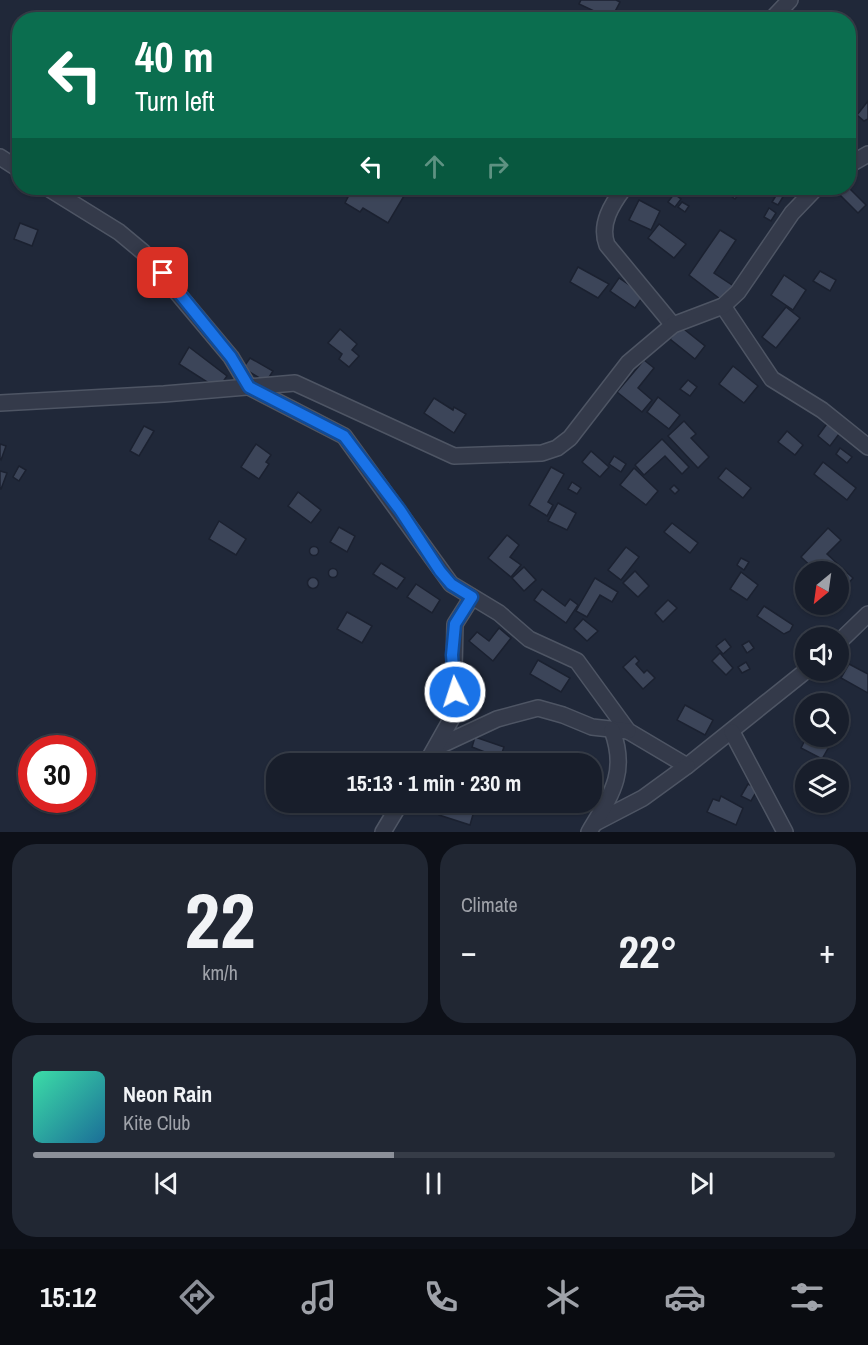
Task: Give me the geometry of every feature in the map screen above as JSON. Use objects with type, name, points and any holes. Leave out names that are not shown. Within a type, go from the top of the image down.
[{"type":"street","points":[[779,12],[790,0]]},
{"type":"street","points":[[59,195],[119,232],[143,252],[231,357],[249,387],[344,436],[400,510],[451,584],[499,613],[529,639],[577,661],[628,731],[687,766]]},
{"type":"street","points":[[619,195],[612,205],[603,236],[607,245],[673,325]]},
{"type":"street","points":[[0,403],[295,383],[454,456],[542,453],[557,448],[570,438],[628,363],[673,325],[723,306],[738,292],[792,213],[809,195]]},
{"type":"street","points":[[723,306],[772,380],[822,410],[868,447]]},
{"type":"street","points":[[433,753],[453,716],[455,624],[472,597]]},
{"type":"street","points":[[849,632],[868,614]]},
{"type":"street","points":[[592,827],[643,798],[732,732],[795,680]]},
{"type":"street","points":[[437,747],[497,719],[538,708],[592,727],[628,731]]},
{"type":"street","points":[[592,827],[617,777],[621,760],[612,730]]},
{"type":"street","points":[[732,732],[785,832]]},
{"type":"street","points":[[383,832],[394,813]]},
{"type":"building","points":[[581,0],[620,2],[615,12],[596,12],[579,4]]},
{"type":"building","points":[[868,101],[868,119],[864,121],[857,115]]},
{"type":"building","points":[[345,195],[404,196],[388,223],[363,208],[360,212],[345,203],[348,197]]},
{"type":"building","points":[[673,195],[681,199],[675,207],[668,202]]},
{"type":"building","points":[[776,195],[783,197],[778,205],[772,202]]},
{"type":"building","points":[[840,195],[856,195],[866,205],[858,213]]},
{"type":"building","points":[[639,200],[660,211],[651,230],[629,220]]},
{"type":"building","points":[[682,202],[689,206],[685,212],[678,207]]},
{"type":"building","points":[[769,208],[776,213],[771,221],[764,217]]},
{"type":"building","points":[[20,223],[38,230],[32,246],[14,239]]},
{"type":"building","points":[[659,224],[686,244],[674,258],[648,238]]},
{"type":"building","points":[[720,230],[736,240],[714,273],[735,287],[724,302],[689,275]]},
{"type":"building","points":[[578,267],[609,284],[598,298],[570,282]]},
{"type":"building","points":[[820,271],[836,280],[830,291],[813,281]]},
{"type":"building","points":[[784,275],[806,290],[793,310],[771,295]]},
{"type":"building","points":[[619,278],[644,295],[635,308],[610,291]]},
{"type":"building","points":[[786,307],[800,318],[776,348],[762,337]]},
{"type":"building","points":[[680,326],[705,346],[695,359],[670,339]]},
{"type":"building","points":[[340,329],[357,344],[352,350],[359,356],[349,367],[339,359],[342,354],[328,343]]},
{"type":"building","points":[[189,347],[227,376],[218,389],[179,364]]},
{"type":"building","points":[[250,358],[273,371],[266,382],[243,368]]},
{"type":"building","points":[[644,360],[654,368],[638,388],[652,400],[642,412],[617,392]]},
{"type":"building","points":[[733,366],[758,386],[744,403],[719,384]]},
{"type":"building","points":[[688,380],[697,387],[690,396],[680,389]]},
{"type":"building","points":[[658,397],[680,415],[669,429],[647,412]]},
{"type":"building","points":[[434,398],[453,410],[454,407],[466,414],[454,433],[424,413]]},
{"type":"building","points":[[684,421],[696,434],[691,438],[709,457],[698,468],[668,436]]},
{"type":"building","points":[[829,421],[842,430],[830,446],[818,436]]},
{"type":"building","points":[[144,426],[154,431],[139,456],[130,451]]},
{"type":"building","points":[[787,431],[803,445],[795,455],[778,442]]},
{"type":"building","points":[[662,439],[689,467],[682,474],[665,456],[644,475],[635,465]]},
{"type":"building","points":[[0,444],[6,446],[1,460],[0,459]]},
{"type":"building","points":[[256,444],[271,455],[266,462],[269,464],[259,479],[241,467]]},
{"type":"building","points":[[840,448],[852,457],[847,463],[836,454]]},
{"type":"building","points":[[591,451],[609,467],[600,477],[582,462]]},
{"type":"building","points":[[614,456],[626,464],[621,472],[609,464]]},
{"type":"building","points":[[823,462],[856,488],[847,500],[814,474]]},
{"type":"building","points":[[19,466],[26,470],[19,481],[13,477]]},
{"type":"building","points":[[551,467],[564,474],[548,502],[553,505],[547,516],[529,505]]},
{"type":"building","points":[[634,468],[658,491],[646,505],[620,485]]},
{"type":"building","points":[[726,468],[751,488],[743,498],[718,478]]},
{"type":"building","points":[[0,471],[7,473],[1,489],[0,489]]},
{"type":"building","points":[[572,482],[581,488],[577,494],[568,489]]},
{"type":"building","points":[[674,485],[679,490],[675,494],[670,489]]},
{"type":"building","points":[[298,492],[321,510],[311,523],[288,506]]},
{"type":"building","points":[[558,503],[576,513],[567,530],[548,521]]},
{"type":"building","points":[[219,521],[246,539],[236,555],[209,539]]},
{"type":"building","points":[[672,523],[698,543],[690,553],[664,532]]},
{"type":"building","points":[[339,527],[355,536],[347,552],[330,542]]},
{"type":"building","points":[[828,528],[841,540],[827,554],[835,561],[805,561],[801,557]]},
{"type":"building","points":[[507,535],[519,545],[510,557],[521,565],[511,577],[488,558]]},
{"type":"building","points":[[314,546],[319,551],[314,556],[309,551]]},
{"type":"building","points":[[626,547],[639,557],[621,580],[608,570]]},
{"type":"building","points":[[741,558],[749,562],[744,570],[737,565]]},
{"type":"building","points":[[381,563],[405,578],[397,589],[373,574]]},
{"type":"building","points":[[524,567],[536,580],[524,591],[512,578]]},
{"type":"building","points":[[333,568],[338,573],[333,578],[328,573]]},
{"type":"building","points":[[635,571],[649,586],[638,597],[623,583]]},
{"type":"building","points":[[741,572],[758,585],[747,600],[730,589]]},
{"type":"building","points":[[313,577],[319,583],[313,589],[307,583]]},
{"type":"building","points":[[595,578],[618,592],[612,602],[600,595],[587,617],[576,611]]},
{"type":"building","points":[[416,584],[440,600],[432,613],[407,597]]},
{"type":"building","points":[[542,589],[565,606],[570,599],[578,605],[566,623],[534,600]]},
{"type":"building","points":[[668,600],[677,608],[663,622],[655,613]]},
{"type":"building","points":[[764,606],[793,625],[790,631],[784,634],[757,616]]},
{"type":"building","points":[[347,612],[372,626],[362,643],[337,629]]},
{"type":"building","points":[[583,619],[598,631],[587,641],[574,629]]},
{"type":"building","points":[[499,628],[511,638],[493,661],[469,641],[477,632],[489,641]]},
{"type":"building","points":[[725,639],[731,647],[723,654],[716,646]]},
{"type":"building","points":[[749,641],[754,648],[747,653],[742,645]]},
{"type":"building","points":[[720,653],[733,668],[726,675],[712,661]]},
{"type":"building","points":[[635,656],[639,661],[636,664],[644,673],[647,670],[655,678],[643,689],[623,667]]},
{"type":"building","points":[[538,660],[570,678],[561,692],[530,674]]},
{"type":"building","points":[[746,662],[750,669],[742,673],[738,667]]},
{"type":"building","points":[[849,664],[868,674],[868,693],[846,681],[849,681]]},
{"type":"building","points":[[685,705],[713,720],[705,735],[677,720]]},
{"type":"building","points":[[475,737],[504,747],[502,753],[487,753],[472,747]]},
{"type":"building","points":[[802,747],[829,747],[822,759]]},
{"type":"building","points":[[748,784],[758,789],[751,801],[741,796]]},
{"type":"building","points":[[721,796],[743,808],[736,825],[707,812],[713,799],[719,801]]},
{"type":"building","points":[[440,813],[473,813],[470,825],[439,815]]},
{"type":"route","points":[[163,273],[231,357],[249,387],[344,436],[400,510],[440,571],[451,584],[472,597],[455,624],[452,655],[455,692]]}]
